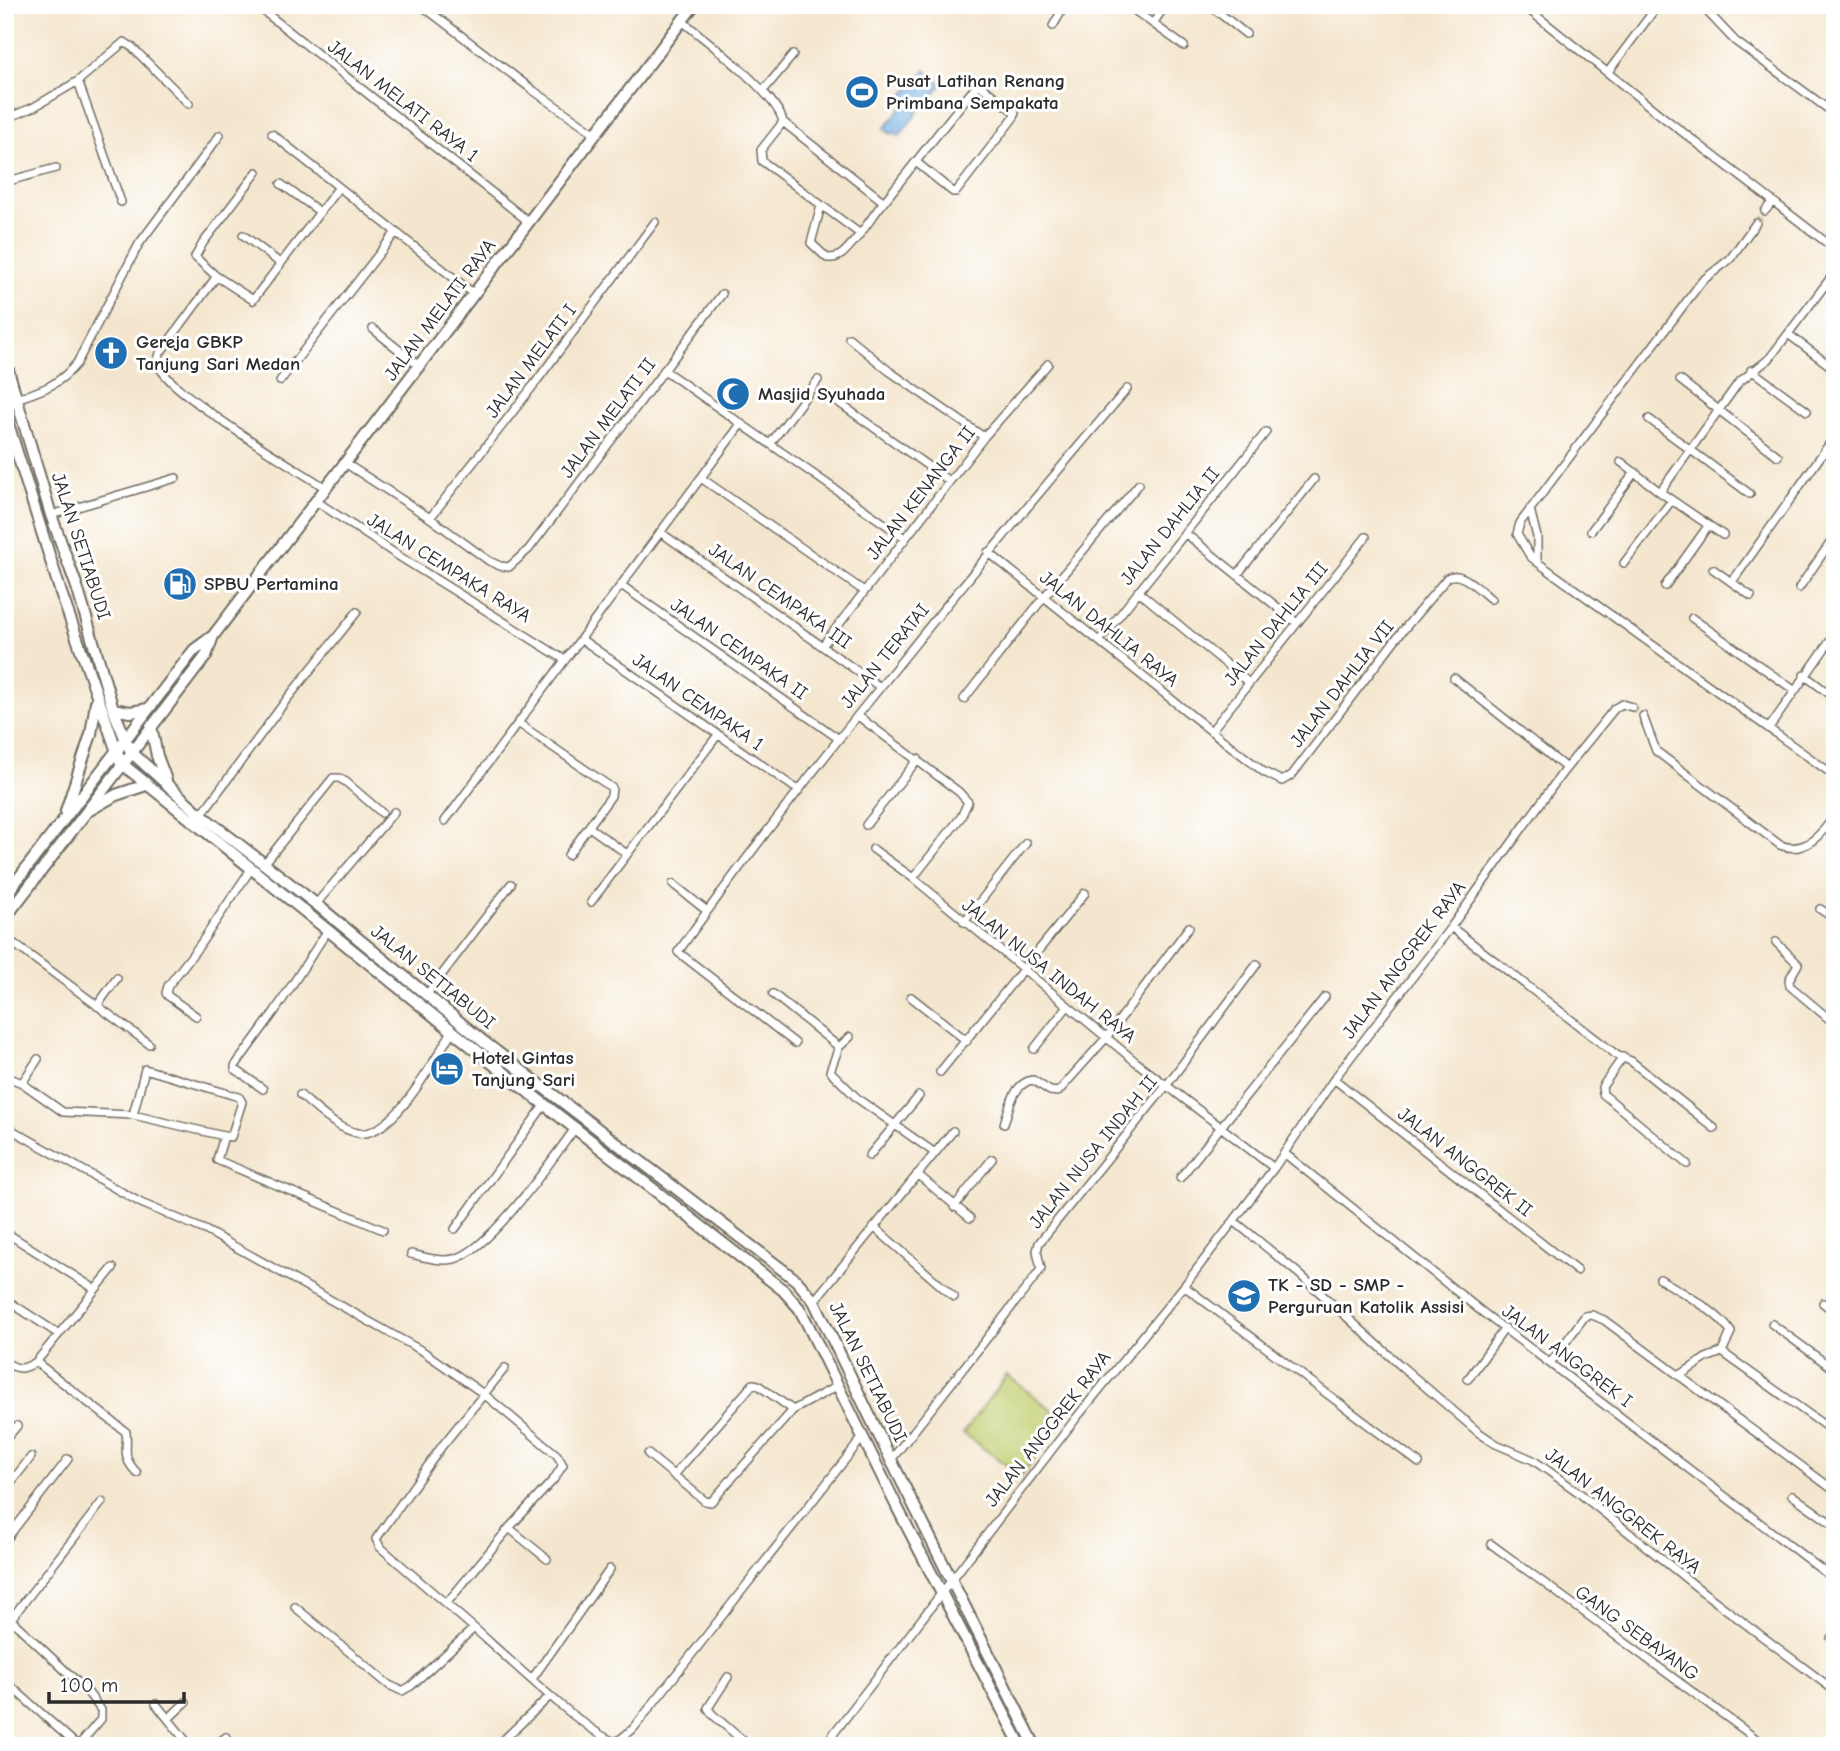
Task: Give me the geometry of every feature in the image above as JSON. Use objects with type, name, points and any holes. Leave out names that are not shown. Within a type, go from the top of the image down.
[{"type":"main road","name":"JALAN MELATI RAYA","points":[[5,918],[205,656],[213,636],[694,5]]},
{"type":"main road","name":"JALAN SETIABUDI","points":[[6,368],[51,515],[77,587],[113,709],[131,752],[201,815],[316,904],[492,1048],[796,1280],[814,1301],[950,1580],[1035,1746]]},
{"type":"main road","name":"JALAN SETIABUDI","points":[[5,414],[61,593],[121,764],[545,1104],[783,1290],[803,1316],[1021,1746]]},
{"type":"main road","points":[[61,593],[77,587]]},
{"type":"main road","name":"JALAN MELATI RAYA","points":[[5,896],[194,650],[213,636]]},
{"type":"main road","points":[[63,821],[91,734],[96,698]]},
{"type":"main road","points":[[113,709],[130,712],[149,709]]},
{"type":"main road","points":[[151,726],[157,756],[168,785]]},
{"type":"main road","points":[[84,814],[116,795],[146,785]]},
{"type":"main road","points":[[20,876],[31,883]]},
{"type":"street","name":"JALAN MELATI RAYA 1","points":[[257,5],[529,222]]},
{"type":"street","points":[[421,5],[534,91],[596,134]]},
{"type":"street","points":[[1053,26],[1065,5]]},
{"type":"street","points":[[1127,5],[1184,47]]},
{"type":"street","points":[[1153,23],[1166,5]]},
{"type":"street","points":[[1209,5],[1246,34]]},
{"type":"street","points":[[1523,5],[1835,248]]},
{"type":"street","points":[[1608,72],[1658,5]]},
{"type":"street","points":[[1701,5],[1735,41],[1835,114]]},
{"type":"street","points":[[682,21],[763,91],[782,115],[783,122],[884,202]]},
{"type":"street","points":[[5,119],[34,107],[78,81],[124,42],[189,104]]},
{"type":"street","points":[[763,91],[793,55]]},
{"type":"street","points":[[78,81],[121,202]]},
{"type":"street","points":[[821,206],[811,243],[827,258],[836,258],[843,253],[978,84],[1015,113],[956,192],[916,162]]},
{"type":"street","points":[[783,122],[761,150],[762,161],[859,233]]},
{"type":"street","points":[[271,134],[474,294]]},
{"type":"street","points":[[16,399],[64,379],[76,363],[139,244],[220,135]]},
{"type":"street","points":[[5,182],[56,167]]},
{"type":"street","points":[[257,172],[195,257],[209,271],[253,300],[339,187]]},
{"type":"street","points":[[281,184],[320,212]]},
{"type":"street","points":[[1765,211],[1773,201]]},
{"type":"street","name":"JALAN MELATI I","points":[[430,518],[533,386],[655,222]]},
{"type":"street","points":[[1756,223],[1730,259],[1702,281],[1530,509],[1520,523],[1517,534],[1530,556],[1537,562],[1835,776]]},
{"type":"street","points":[[280,381],[396,232]]},
{"type":"street","points":[[243,235],[280,263]]},
{"type":"street","points":[[1660,492],[1739,382],[1751,370],[1764,364],[1835,272]]},
{"type":"street","points":[[214,280],[160,353],[157,364],[180,390],[234,431],[326,488]]},
{"type":"street","name":"JALAN MELATI II","points":[[430,518],[489,561],[500,566],[509,566],[517,560],[529,549],[722,294]]},
{"type":"street","points":[[373,330],[419,366]]},
{"type":"street","points":[[1788,334],[1833,368]]},
{"type":"street","points":[[849,338],[890,371],[984,437]]},
{"type":"street","name":"JALAN KENANGA II","points":[[822,645],[984,437],[1048,364]]},
{"type":"street","points":[[664,370],[905,538]]},
{"type":"street","points":[[1751,370],[1807,411]]},
{"type":"street","points":[[770,444],[818,380]]},
{"type":"street","points":[[1680,380],[1778,456]]},
{"type":"street","name":"JALAN TERATAI","points":[[795,1043],[678,952],[798,790],[988,552],[1126,389]]},
{"type":"street","points":[[835,400],[949,481]]},
{"type":"street","points":[[1648,419],[1750,494]]},
{"type":"street","points":[[445,821],[741,424]]},
{"type":"street","name":"JALAN DAHLIA II","points":[[1099,641],[1266,432]]},
{"type":"street","points":[[1732,582],[1835,436]]},
{"type":"street","points":[[1621,462],[1723,535]]},
{"type":"street","points":[[345,463],[430,518]]},
{"type":"street","points":[[1591,531],[1635,472]]},
{"type":"street","points":[[51,515],[176,478]]},
{"type":"street","points":[[701,478],[864,591]]},
{"type":"street","points":[[1237,575],[1314,479]]},
{"type":"street","points":[[964,699],[1044,597],[1139,484]]},
{"type":"street","points":[[1624,563],[1672,500]]},
{"type":"street","name":"JALAN CEMPAKA RAYA","points":[[316,501],[565,660]]},
{"type":"street","points":[[1530,509],[1537,537],[1537,562]]},
{"type":"street","points":[[1665,586],[1709,526]]},
{"type":"street","name":"JALAN CEMPAKA III","points":[[660,533],[880,687]]},
{"type":"street","points":[[1185,533],[1297,623]]},
{"type":"street","points":[[1798,588],[1835,536]]},
{"type":"street","name":"JALAN DAHLIA III","points":[[1211,731],[1366,537]]},
{"type":"street","name":"JALAN DAHLIA RAYA","points":[[988,552],[1211,731]]},
{"type":"street","points":[[1713,569],[1751,596]]},
{"type":"street","name":"JALAN DAHLIA VII","points":[[1211,731],[1274,778],[1286,779],[1292,775],[1395,640],[1450,575],[1458,575],[1491,598]]},
{"type":"street","name":"JALAN CEMPAKA II","points":[[621,585],[839,739]]},
{"type":"street","points":[[1138,592],[1249,683]]},
{"type":"street","points":[[201,815],[287,699],[358,612]]},
{"type":"street","points":[[1692,618],[1794,690]]},
{"type":"street","points":[[1769,727],[1835,634]]},
{"type":"street","name":"JALAN CEMPAKA 1","points":[[581,639],[798,790]]},
{"type":"street","points":[[1804,676],[1835,698]]},
{"type":"street","points":[[1454,678],[1566,768]]},
{"type":"street","name":"JALAN ANGGREK RAYA","points":[[824,1746],[950,1580],[1111,1375],[1185,1286],[1274,1168],[1334,1079],[1451,927],[1566,768],[1620,705],[1632,707]]},
{"type":"street","points":[[858,716],[918,759],[959,792],[968,803],[961,817],[913,878]]},
{"type":"street","points":[[1643,716],[1656,751],[1780,845],[1789,849],[1808,844],[1835,814]]},
{"type":"street","points":[[518,723],[612,788],[611,796],[568,855]]},
{"type":"street","points":[[592,902],[717,736]]},
{"type":"street","points":[[866,825],[918,759]]},
{"type":"street","points":[[264,864],[333,778],[345,782],[382,813]]},
{"type":"street","points":[[316,904],[394,812]]},
{"type":"street","points":[[1827,825],[1835,831]]},
{"type":"street","points":[[589,827],[627,854]]},
{"type":"street","points":[[964,922],[1026,843]]},
{"type":"street","name":"JALAN NUSA INDAH RAYA","points":[[873,849],[913,878],[1105,1038],[1274,1168]]},
{"type":"street","points":[[196,1016],[168,996],[168,986],[199,946],[251,869]]},
{"type":"street","points":[[427,994],[511,884]]},
{"type":"street","points":[[673,884],[707,911]]},
{"type":"street","points":[[940,1072],[1085,893]]},
{"type":"street","points":[[1821,909],[1835,919]]},
{"type":"street","points":[[1004,1124],[1017,1090],[1024,1083],[1034,1080],[1050,1091],[1058,1092],[1105,1038],[1189,927]]},
{"type":"street","points":[[1451,927],[1618,1056],[1632,1061],[1714,1128]]},
{"type":"street","points":[[263,1089],[235,1069],[235,1066],[328,930]]},
{"type":"street","points":[[5,937],[149,1044]]},
{"type":"street","points":[[1776,942],[1797,961],[1790,986],[1835,1024]]},
{"type":"street","name":"JALAN NUSA INDAH II","points":[[891,1460],[1041,1269],[1037,1251],[1039,1243],[1166,1086],[1257,964]]},
{"type":"street","points":[[97,1006],[117,978]]},
{"type":"street","points":[[773,994],[839,1047]]},
{"type":"street","points":[[911,997],[967,1041]]},
{"type":"street","points":[[1180,1178],[1325,997]]},
{"type":"street","points":[[1034,1049],[1067,1007]]},
{"type":"street","points":[[300,1095],[341,1127],[365,1133],[376,1129],[391,1121],[406,1102],[453,1030]]},
{"type":"street","points":[[850,1037],[839,1047],[830,1070],[858,1099],[935,1153]]},
{"type":"street","points":[[1623,1057],[1602,1087],[1603,1094],[1687,1164]]},
{"type":"street","points":[[22,1083],[38,1059]]},
{"type":"street","points":[[5,1076],[22,1083],[63,1112],[133,1115],[231,1137],[242,1101],[239,1097],[145,1069],[133,1115]]},
{"type":"street","name":"JALAN ANGGREK II","points":[[1334,1079],[1577,1271]]},
{"type":"street","points":[[869,1156],[919,1096]]},
{"type":"street","points":[[455,1229],[545,1104]]},
{"type":"street","points":[[5,1126],[141,1203],[205,1230],[424,1352],[485,1395],[557,1455],[563,1465],[554,1479],[446,1604]]},
{"type":"street","points":[[411,1254],[454,1259],[469,1253],[490,1235],[514,1208],[576,1128]]},
{"type":"street","points":[[814,1301],[953,1131]]},
{"type":"street","points":[[224,1136],[218,1160],[383,1230]]},
{"type":"street","name":"JALAN ANGGREK I","points":[[1284,1153],[1505,1328],[1835,1580]]},
{"type":"street","points":[[954,1207],[992,1159]]},
{"type":"street","points":[[917,1174],[970,1218]]},
{"type":"street","name":"JALAN ANGGREK RAYA","points":[[1234,1221],[1308,1281],[1478,1432],[1496,1444],[1533,1460],[1835,1691]]},
{"type":"street","points":[[874,1227],[954,1297]]},
{"type":"street","points":[[5,1231],[95,1289]]},
{"type":"street","points":[[5,1362],[19,1369],[36,1362],[57,1333],[113,1268]]},
{"type":"street","points":[[1660,1279],[1699,1304],[1729,1328],[1731,1335],[1722,1352],[1706,1358],[1679,1376]]},
{"type":"street","points":[[1185,1286],[1419,1464]]},
{"type":"street","points":[[5,1299],[57,1333]]},
{"type":"street","points":[[1824,1303],[1835,1312]]},
{"type":"street","points":[[1550,1362],[1585,1316],[1592,1315],[1604,1320],[1835,1491]]},
{"type":"street","points":[[1772,1324],[1835,1370]]},
{"type":"street","points":[[1468,1379],[1505,1328]]},
{"type":"street","points":[[1722,1352],[1835,1433]]},
{"type":"street","points":[[36,1362],[126,1432],[126,1457],[137,1473]]},
{"type":"street","points":[[505,1368],[443,1446],[376,1539],[380,1547],[550,1696],[612,1742],[624,1739],[863,1437]]},
{"type":"street","points":[[674,1475],[753,1384],[793,1410]]},
{"type":"street","points":[[648,1454],[705,1501],[711,1502],[793,1410],[839,1385]]},
{"type":"street","points":[[5,1440],[17,1426]]},
{"type":"street","points":[[5,1490],[31,1457]]},
{"type":"street","points":[[5,1541],[68,1459]]},
{"type":"street","points":[[1792,1495],[1835,1526]]},
{"type":"street","points":[[5,1681],[78,1746],[100,1719],[101,1710],[86,1690],[8,1616],[102,1502]]},
{"type":"street","points":[[509,1528],[547,1559]]},
{"type":"street","name":"GANG SEBAYANG","points":[[1491,1544],[1766,1746]]},
{"type":"street","points":[[532,1679],[610,1569]]},
{"type":"street","points":[[295,1607],[389,1685],[402,1691],[411,1686],[474,1628]]},
{"type":"street","points":[[729,1677],[708,1708],[749,1746]]},
{"type":"street","points":[[497,1746],[550,1696]]},
{"type":"street","points":[[168,1719],[186,1702]]},
{"type":"street","points":[[156,1704],[190,1746]]},
{"type":"street","points":[[214,1746],[226,1737]]},
{"type":"green space","points":[[1007,1375],[1064,1419],[1021,1476],[963,1433]]},
{"type":"water","points":[[926,70],[942,84],[921,109],[904,95]]},
{"type":"water","points":[[906,102],[918,112],[899,136],[894,132],[891,134],[884,129]]},
{"type":"tunnel","points":[[1756,223],[1765,211]]},
{"type":"tunnel","points":[[1632,707],[1643,716]]},
{"type":"place","name":"Pusat Latihan Renang Primbana Sempakata","points":[[862,92]]},
{"type":"place","name":"Gereja GBKP Tanjung Sari Medan","points":[[111,353]]},
{"type":"place","name":"Masjid Syuhada","points":[[733,394]]},
{"type":"place","name":"SPBU Pertamina","points":[[180,584]]},
{"type":"place","name":"Hotel Gintas Tanjung Sari","points":[[447,1069]]},
{"type":"place","name":"TK - SD - SMP - Perguruan Katolik Assisi","points":[[1244,1296]]}]
